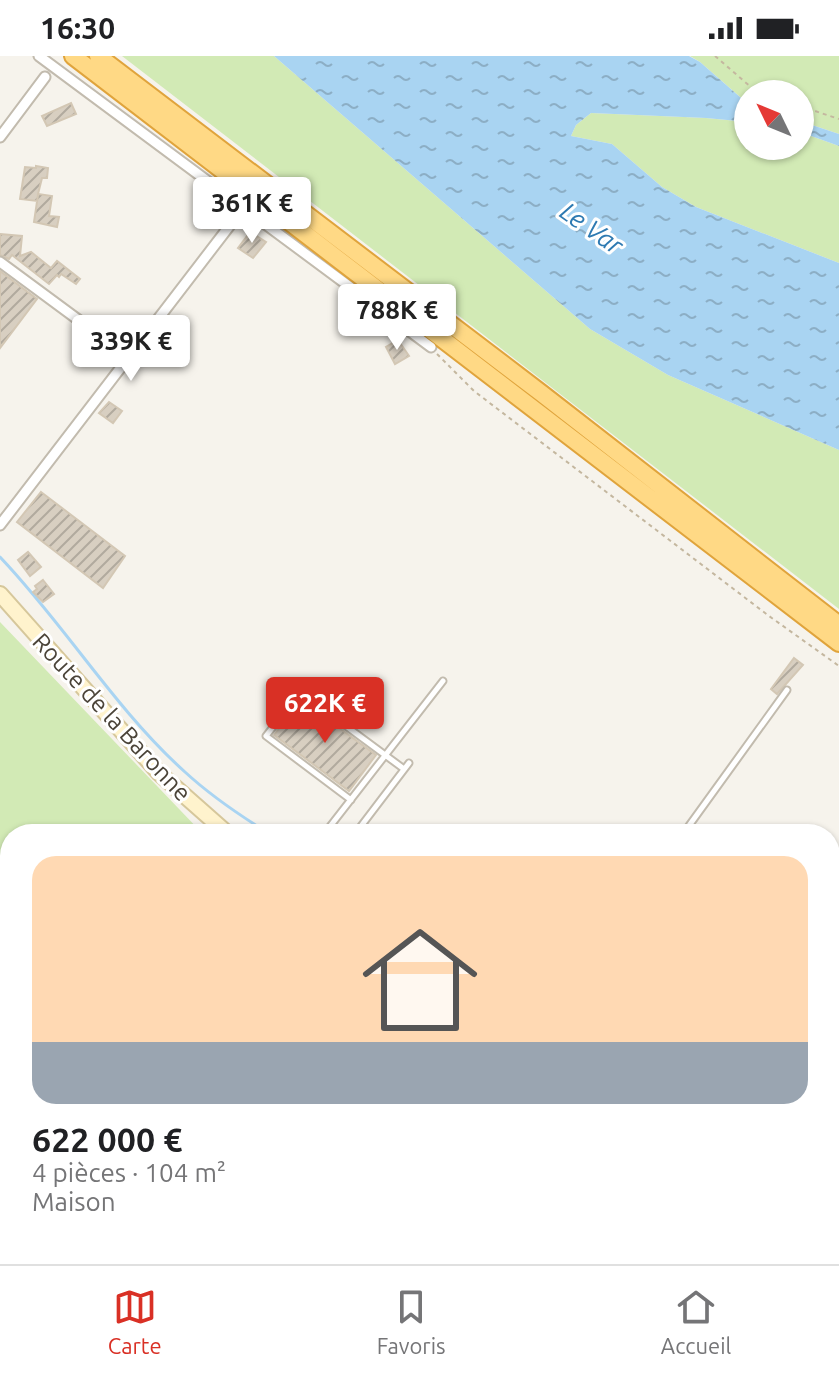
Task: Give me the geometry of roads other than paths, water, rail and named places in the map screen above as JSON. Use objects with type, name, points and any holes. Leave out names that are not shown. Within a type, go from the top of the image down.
[{"type":"highway","points":[[73,56],[839,643]]},
{"type":"highway","points":[[98,56],[541,393],[839,625]]},
{"type":"main road","name":"Route de la Baronne","points":[[0,594],[150,764],[216,824]]},
{"type":"street","points":[[39,56],[431,347]]},
{"type":"street","points":[[0,137],[45,77]]},
{"type":"street","points":[[0,525],[234,220]]},
{"type":"street","points":[[0,262],[130,358]]},
{"type":"lane","points":[[332,824],[443,681]]},
{"type":"lane","points":[[690,824],[787,690]]},
{"type":"lane","points":[[351,800],[266,736],[300,692],[404,769]]},
{"type":"lane","points":[[363,824],[409,763]]},
{"type":"water","name":"Le Var","points":[[274,56],[689,56],[700,62],[734,92],[734,121],[591,113],[576,125],[571,136],[612,144],[662,187],[696,207],[839,263],[839,450],[668,375],[590,329]]},
{"type":"water","points":[[814,126],[839,134],[839,146],[814,137]]},
{"type":"waterway","points":[[0,557],[160,747],[205,789],[255,824]]}]
